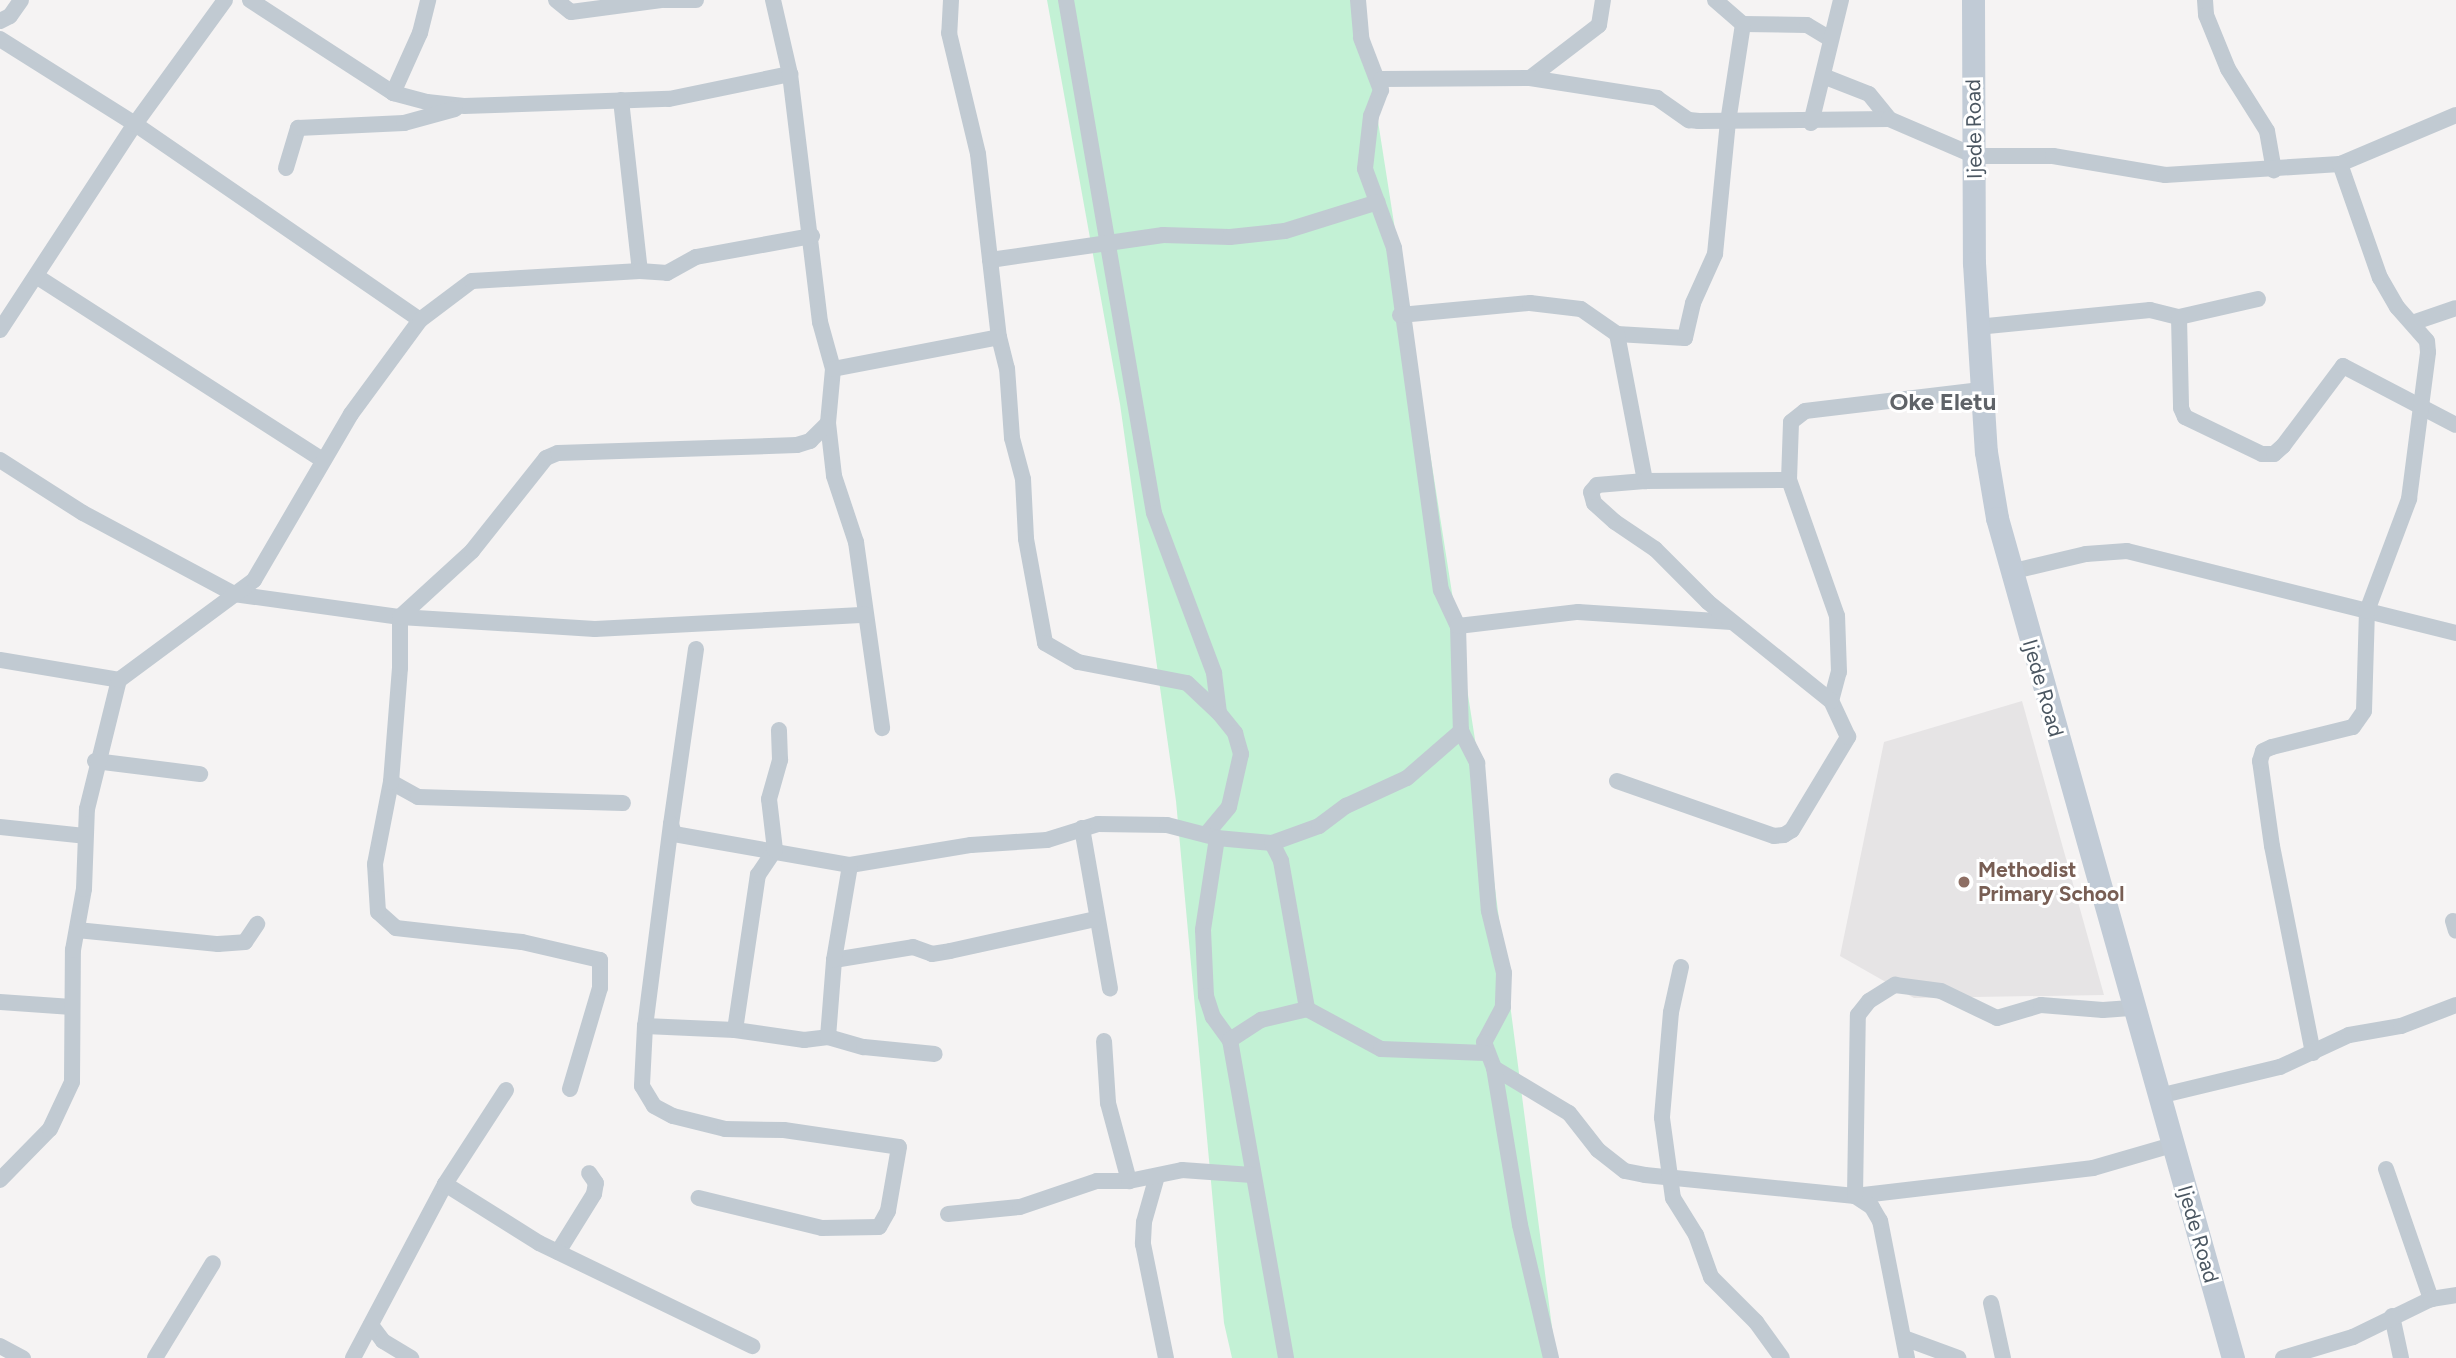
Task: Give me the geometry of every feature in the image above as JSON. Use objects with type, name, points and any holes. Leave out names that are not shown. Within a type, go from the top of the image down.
[{"type":"main road","name":"Ijede Road","points":[[1973,0],[1978,327],[1986,452],[2010,572],[2233,1358]]},
{"type":"street","points":[[0,21],[10,16],[21,0]]},
{"type":"street","points":[[0,330],[135,124],[225,0]]},
{"type":"street","points":[[250,0],[393,93],[464,106],[669,99],[790,74]]},
{"type":"street","points":[[393,93],[420,33],[428,0]]},
{"type":"street","points":[[556,0],[571,12],[663,0],[696,0]]},
{"type":"street","points":[[774,0],[790,74],[812,236],[820,322],[833,369],[828,423],[834,476],[856,542],[882,728]]},
{"type":"street","points":[[951,0],[949,33],[978,154],[999,337],[1007,368],[1012,438],[1023,479],[1026,539],[1045,643],[1078,662],[1187,683],[1219,713],[1235,733],[1241,754],[1228,807],[1211,836],[1202,930],[1204,979],[1213,1017],[1230,1040],[1244,1104],[1252,1175],[1286,1358]]},
{"type":"street","points":[[1066,0],[1154,513],[1214,673],[1219,713]]},
{"type":"street","points":[[1358,0],[1362,38],[1381,79],[1365,169],[1394,248],[1400,315],[1425,452],[1441,590],[1458,626],[1461,731],[1477,763],[1489,911],[1506,987],[1498,1021],[1480,1048]]},
{"type":"street","points":[[1530,78],[1599,25],[1603,0]]},
{"type":"street","points":[[1715,0],[1743,24],[1807,25],[1830,39]]},
{"type":"street","points":[[1811,123],[1841,0]]},
{"type":"street","points":[[2205,0],[2206,15],[2228,69],[2267,131],[2274,170]]},
{"type":"street","points":[[1400,315],[1530,303],[1581,309],[1617,334],[1679,340],[1690,331],[1693,303],[1715,254],[1728,121],[1743,24]]},
{"type":"street","points":[[0,39],[135,124],[420,320]]},
{"type":"street","points":[[1823,76],[1869,94],[1889,119]]},
{"type":"street","points":[[1381,79],[1530,78],[1657,98],[1689,120],[1811,123],[1889,119],[1975,156],[2053,156],[2165,176],[2340,164],[2456,115]]},
{"type":"street","points":[[621,100],[640,271]]},
{"type":"street","points":[[286,168],[298,128],[404,123],[464,106]]},
{"type":"street","points":[[2313,1053],[2272,846],[2260,761],[2263,751],[2272,747],[2353,727],[2360,721],[2364,711],[2367,611],[2405,513],[2421,408],[2427,341],[2380,278],[2340,164]]},
{"type":"street","points":[[990,260],[1107,241],[1285,231],[1378,202]]},
{"type":"street","points":[[0,1180],[40,1142],[67,1096],[76,930],[84,889],[85,835],[95,761],[119,680],[262,570],[275,538],[323,460],[420,320],[472,281],[640,271],[667,273],[696,257],[812,236]]},
{"type":"street","points":[[36,276],[323,460]]},
{"type":"street","points":[[1978,327],[2150,310],[2179,317],[2259,299]]},
{"type":"street","points":[[2412,323],[2456,308]]},
{"type":"street","points":[[2179,317],[2181,408],[2185,418],[2262,454],[2274,454],[2283,446],[2343,366],[2456,425]]},
{"type":"street","points":[[1617,334],[1645,481]]},
{"type":"street","points":[[833,369],[999,337]]},
{"type":"street","points":[[1831,701],[1839,672],[1837,616],[1789,480],[1791,422],[1805,411],[1981,390]]},
{"type":"street","points":[[570,1089],[600,988],[600,960],[522,942],[396,928],[378,912],[375,864],[391,782],[400,668],[400,617],[472,551],[546,458],[558,453],[797,445],[810,441],[828,423]]},
{"type":"street","points":[[0,460],[83,513],[234,594],[400,617],[596,629],[866,615]]},
{"type":"street","points":[[1617,781],[1774,836],[1784,835],[1792,830],[1848,737],[1831,701],[1732,622],[1655,549],[1594,503],[1591,492],[1597,485],[1645,481],[1789,480]]},
{"type":"street","points":[[2010,572],[2087,554],[2127,551],[2456,633]]},
{"type":"street","points":[[1458,626],[1578,612],[1732,622]]},
{"type":"street","points":[[696,649],[645,1026],[642,1086],[654,1106],[673,1116],[725,1129],[784,1130],[899,1147],[888,1211],[878,1227],[822,1228],[699,1198]]},
{"type":"street","points":[[0,660],[119,680]]},
{"type":"street","points":[[735,1030],[758,875],[775,850],[769,799],[780,760],[779,730]]},
{"type":"street","points":[[671,824],[674,834],[686,839],[775,850],[850,865],[971,845],[1047,839],[1082,828],[1167,825],[1211,836],[1272,844],[1319,825],[1346,806],[1406,778],[1461,731]]},
{"type":"street","points":[[95,761],[200,774]]},
{"type":"street","points":[[391,782],[418,797],[623,803]]},
{"type":"street","points":[[0,827],[85,835]]},
{"type":"street","points":[[1082,828],[1095,919],[1110,989]]},
{"type":"street","points":[[1272,844],[1281,861],[1307,1009]]},
{"type":"street","points":[[828,1037],[834,960],[850,865]]},
{"type":"street","points":[[834,960],[913,947],[932,954],[1095,919]]},
{"type":"street","points":[[76,930],[218,944],[245,942],[257,924]]},
{"type":"street","points":[[1681,967],[1671,1012],[1662,1118],[1673,1198],[1696,1235],[1704,1267],[1756,1322],[1782,1358]]},
{"type":"street","points":[[1855,1196],[1855,1029],[1858,1015],[1869,1001],[1895,985],[1941,991],[1997,1018],[2042,1005],[2103,1010],[2134,1008]]},
{"type":"street","points":[[0,1002],[72,1007]]},
{"type":"street","points":[[2159,1096],[2280,1067],[2349,1035],[2401,1026],[2456,1005]]},
{"type":"street","points":[[1230,1040],[1261,1020],[1307,1009],[1381,1049],[1480,1048]]},
{"type":"street","points":[[645,1026],[735,1030],[804,1041],[828,1037],[864,1047],[935,1054]]},
{"type":"street","points":[[1104,1041],[1108,1103],[1129,1181]]},
{"type":"street","points":[[1480,1048],[1494,1068],[1569,1113],[1598,1150],[1625,1171],[1855,1196],[2093,1168],[2172,1145]]},
{"type":"street","points":[[1494,1068],[1520,1225],[1551,1358]]},
{"type":"street","points":[[353,1358],[445,1184],[506,1090]]},
{"type":"street","points":[[2386,1169],[2431,1299]]},
{"type":"street","points":[[948,1214],[1020,1207],[1079,1183],[1129,1181],[1182,1170],[1252,1175]]},
{"type":"street","points":[[558,1252],[594,1194],[596,1183],[589,1173]]},
{"type":"street","points":[[1157,1176],[1144,1222],[1143,1244],[1166,1358]]},
{"type":"street","points":[[445,1184],[558,1252],[752,1346]]},
{"type":"street","points":[[1855,1196],[1872,1207],[1880,1221],[1908,1358]]},
{"type":"street","points":[[155,1358],[213,1263]]},
{"type":"street","points":[[2283,1358],[2353,1337],[2431,1299],[2456,1295]]},
{"type":"street","points":[[1991,1303],[2003,1358]]},
{"type":"street","points":[[2392,1316],[2401,1358]]},
{"type":"street","points":[[371,1325],[383,1341],[411,1358]]},
{"type":"street","points":[[1904,1338],[1958,1358]]},
{"type":"street","points":[[0,1346],[23,1358]]},
{"type":"shaded area","name":"Methodist Primary School","points":[[2022,701],[2104,995],[1914,998],[1840,956],[1884,742]]},
{"type":"green space","points":[[1047,0],[1359,0],[1479,765],[1556,1358],[1232,1358],[1224,1323],[1176,801],[1120,404]]},
{"type":"place","name":"Methodist Primary School","points":[[1964,882]]},
{"type":"district","name":"Oke Eletu","points":[[1943,402]]}]
